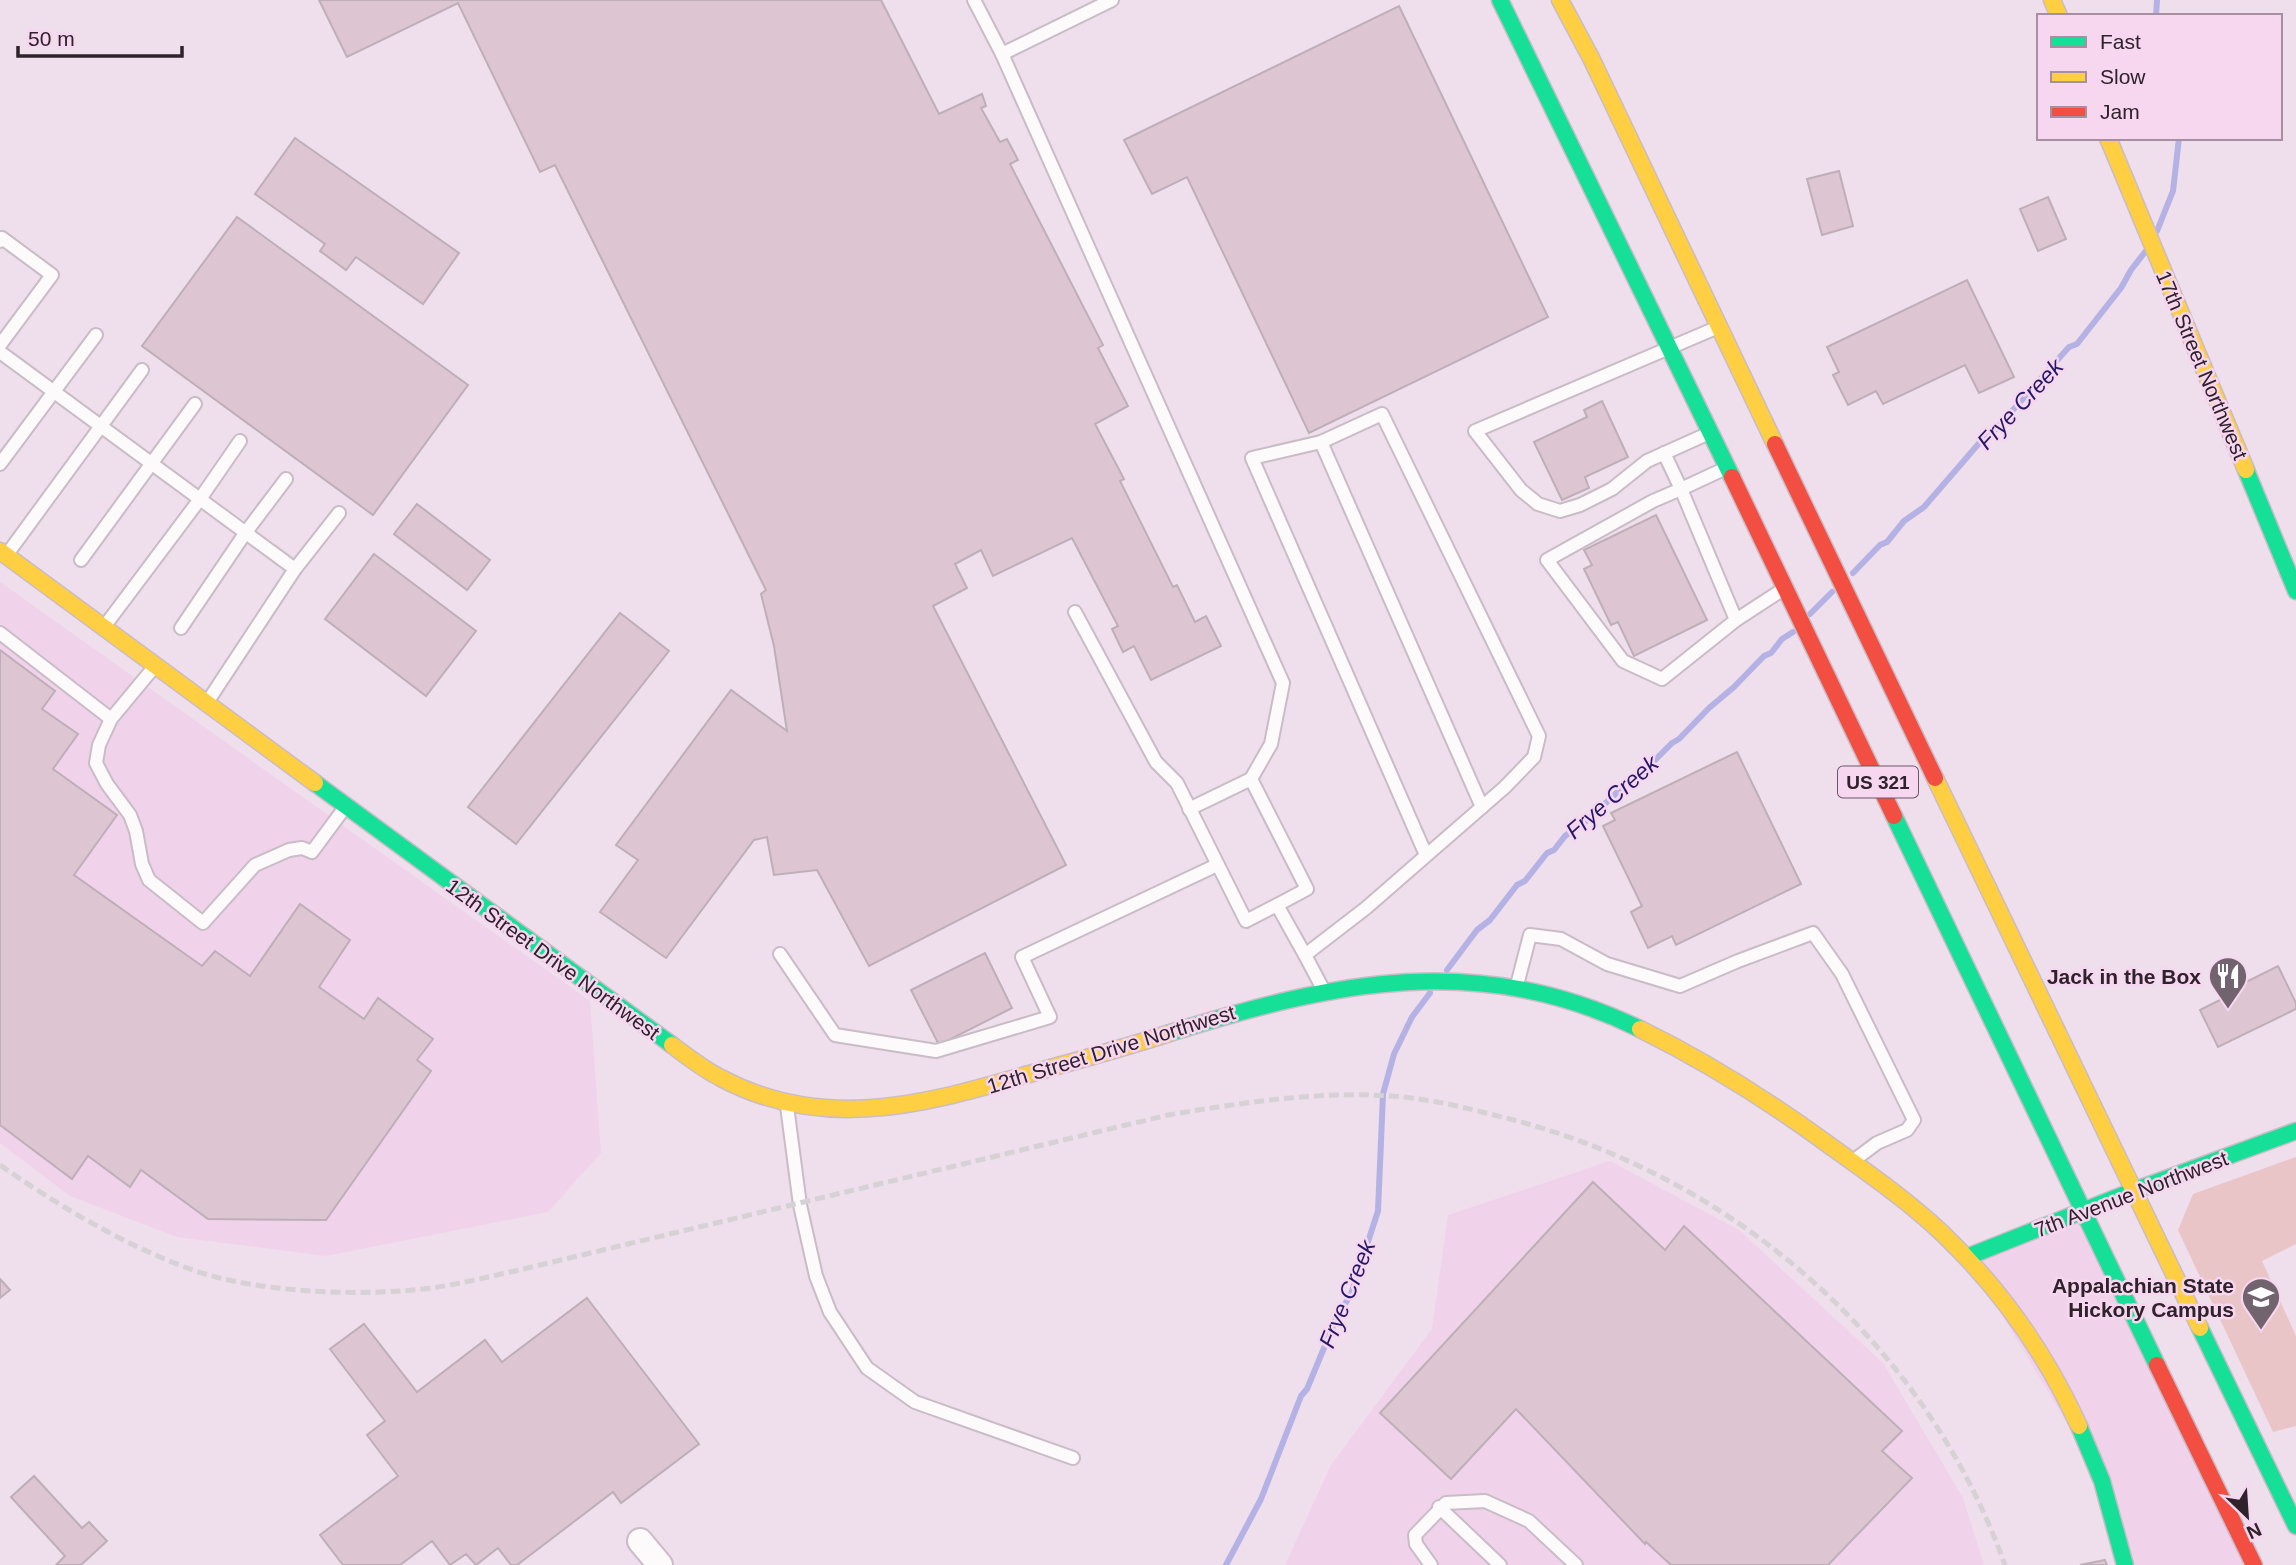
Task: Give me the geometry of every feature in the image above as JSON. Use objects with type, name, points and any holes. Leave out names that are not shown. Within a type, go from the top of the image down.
[{"type":"main road","name":"US 321","points":[[1500,0],[1671,348],[2082,1212],[2254,1565]]},
{"type":"main road","name":"US 321","points":[[1560,0],[2296,1526]]},
{"type":"main road","name":"17th Street Northwest","points":[[2109,140],[2293,576]]},
{"type":"main road","name":"12th Street Drive Northwest","points":[[3,553],[684,1054],[726,1082],[765,1097],[818,1110],[882,1108],[954,1096],[1226,1014],[1297,996],[1359,985],[1413,980],[1468,983],[1541,995],[1586,1008],[1685,1051],[1788,1115],[1853,1161],[1923,1216],[1967,1258],[2003,1301],[2036,1348],[2073,1409],[2106,1488],[2125,1565]]},
{"type":"main road","name":"7th Avenue Northwest","points":[[1967,1258],[2133,1191],[2296,1131]]},
{"type":"street","points":[[640,1541],[660,1565]]},
{"type":"lane","points":[[974,0],[1002,54],[1283,683],[1271,744],[1251,779],[1189,809]]},
{"type":"lane","points":[[1002,54],[1112,0]]},
{"type":"lane","points":[[0,240],[2,238],[52,275],[0,345]]},
{"type":"lane","points":[[1711,432],[1647,461],[1612,489],[1580,505],[1560,511],[1538,504],[1521,490],[1475,431],[1720,327]]},
{"type":"lane","points":[[0,464],[96,335]]},
{"type":"lane","points":[[0,352],[295,569]]},
{"type":"lane","points":[[3,553],[102,427],[142,370]]},
{"type":"lane","points":[[81,560],[195,404]]},
{"type":"lane","points":[[1305,955],[1366,908],[1482,807],[1534,757],[1539,736],[1382,414],[1321,442],[1252,458],[1426,855]]},
{"type":"lane","points":[[104,627],[240,441]]},
{"type":"lane","points":[[1321,442],[1482,807]]},
{"type":"lane","points":[[1664,453],[1736,620]]},
{"type":"lane","points":[[1728,467],[1653,501],[1548,560],[1623,661],[1662,679],[1736,620],[1786,588]]},
{"type":"lane","points":[[181,628],[286,479]]},
{"type":"lane","points":[[206,703],[295,569],[339,513]]},
{"type":"lane","points":[[1075,612],[1156,762],[1177,783],[1246,921],[1307,889],[1251,779]]},
{"type":"lane","points":[[0,633],[111,719]]},
{"type":"lane","points":[[155,665],[111,719],[99,745],[96,763],[107,785],[130,815],[142,864],[149,880],[204,923],[255,864],[289,850],[302,849],[312,852],[346,806]]},
{"type":"lane","points":[[780,954],[835,1035],[936,1051],[1050,1017],[1022,957],[1217,865]]},
{"type":"lane","points":[[1277,905],[1324,991]]},
{"type":"lane","points":[[1516,990],[1530,935],[1561,939],[1607,964],[1680,986],[1813,933],[1842,974],[1914,1120],[1908,1130],[1877,1143],[1853,1161]]},
{"type":"lane","points":[[787,1102],[800,1205],[816,1276],[830,1312],[867,1368],[915,1402],[1073,1458]]},
{"type":"lane","points":[[1431,1565],[1416,1544],[1415,1535],[1446,1503],[1485,1501],[1529,1521],[1576,1565]]},
{"type":"lane","points":[[1440,1507],[1500,1565]]},
{"type":"shaded area","points":[[0,582],[590,1001],[601,1153],[548,1212],[326,1256],[177,1237],[70,1196],[0,1143]]},
{"type":"shaded area","name":"Appalachian State Hickory Campus","points":[[2296,1157],[2296,1244],[2262,1261],[2296,1336],[2296,1426],[2273,1432],[2178,1230],[2193,1194]]},
{"type":"shaded area","points":[[1610,1161],[1739,1230],[1883,1363],[1963,1498],[1984,1565],[1285,1565],[1331,1465],[1432,1329],[1448,1215]]},
{"type":"shaded area","points":[[2082,1212],[2254,1565],[2125,1565],[2106,1488],[1967,1257]]},
{"type":"building","points":[[319,0],[881,0],[939,114],[982,94],[986,106],[981,108],[1000,142],[1007,139],[1018,160],[1010,164],[1103,345],[1098,348],[1128,406],[1095,424],[1124,479],[1120,481],[1173,587],[1177,585],[1195,622],[1206,616],[1221,646],[1151,680],[1134,646],[1123,652],[1112,629],[1118,626],[1072,538],[993,576],[981,550],[955,564],[967,588],[933,606],[1066,865],[869,966],[817,870],[774,875],[767,837],[754,840],[666,958],[600,912],[638,860],[616,845],[731,690],[787,731],[774,646],[761,594],[766,590],[555,165],[540,172],[458,3],[347,57]]},
{"type":"building","points":[[1399,6],[1548,317],[1309,433],[1187,177],[1152,194],[1124,140]]},
{"type":"building","points":[[295,138],[459,253],[423,304],[356,257],[346,270],[320,251],[325,244],[255,194]]},
{"type":"building","points":[[1839,171],[1853,226],[1822,235],[1807,179]]},
{"type":"building","points":[[2048,197],[2066,239],[2038,251],[2020,209]]},
{"type":"building","points":[[237,217],[468,385],[373,515],[142,346]]},
{"type":"building","points":[[1967,280],[2014,377],[1979,393],[1965,365],[1883,404],[1876,391],[1848,405],[1833,375],[1839,372],[1827,347]]},
{"type":"building","points":[[1602,401],[1628,457],[1585,477],[1589,488],[1562,500],[1534,442],[1587,417],[1584,410]]},
{"type":"building","points":[[417,504],[490,560],[467,590],[394,534]]},
{"type":"building","points":[[1656,515],[1707,620],[1634,656],[1618,622],[1611,625],[1584,569],[1592,565],[1584,550]]},
{"type":"building","points":[[374,554],[476,631],[426,696],[325,619]]},
{"type":"building","points":[[620,613],[669,651],[516,844],[468,807]]},
{"type":"building","points":[[0,650],[55,691],[42,709],[78,734],[53,769],[117,815],[74,875],[202,966],[215,951],[250,976],[300,904],[350,940],[319,987],[364,1019],[378,998],[433,1039],[417,1060],[431,1071],[326,1220],[208,1219],[141,1170],[130,1187],[88,1156],[72,1179],[0,1125]]},
{"type":"building","points":[[1737,752],[1801,884],[1676,945],[1672,936],[1648,948],[1631,912],[1642,906],[1603,826],[1615,820],[1611,813]]},
{"type":"building","points":[[985,953],[1012,1008],[939,1045],[911,990]]},
{"type":"building","points":[[2278,966],[2296,1003],[2296,1009],[2218,1047],[2200,1010],[2230,995],[2228,991]]},
{"type":"building","points":[[1593,1182],[1665,1250],[1684,1226],[1902,1431],[1882,1451],[1912,1478],[1828,1565],[1671,1565],[1646,1542],[1645,1544],[1516,1409],[1451,1479],[1380,1413]]},
{"type":"building","points":[[0,1279],[10,1290],[0,1298]]},
{"type":"building","points":[[587,1298],[699,1444],[621,1503],[613,1492],[517,1565],[511,1565],[498,1548],[476,1565],[466,1554],[450,1565],[432,1541],[400,1565],[343,1565],[320,1535],[398,1476],[367,1435],[385,1421],[330,1349],[364,1324],[417,1392],[485,1340],[502,1362]]},
{"type":"building","points":[[34,1476],[82,1528],[89,1522],[107,1541],[81,1565],[56,1565],[65,1556],[11,1497]]},
{"type":"building","points":[[2105,1560],[2107,1565],[2080,1565]]},
{"type":"waterway","name":"Frye Creek","points":[[2156,14],[2157,0]]},
{"type":"waterway","name":"Frye Creek","points":[[2157,231],[2173,191],[2179,140]]},
{"type":"waterway","name":"Frye Creek","points":[[1853,573],[1880,545],[1887,542],[1904,521],[1924,507],[2069,347],[2077,344],[2145,252]]},
{"type":"waterway","name":"Frye Creek","points":[[1810,614],[1832,592]]},
{"type":"waterway","name":"Frye Creek","points":[[1447,970],[1477,930],[1490,920],[1517,885],[1525,881],[1547,853],[1554,850],[1565,836],[1629,784],[1640,770],[1648,767],[1764,656],[1771,653],[1782,639],[1793,632]]},
{"type":"waterway","name":"Frye Creek","points":[[1226,1565],[1261,1499],[1301,1396],[1307,1389],[1336,1319],[1351,1294],[1378,1211],[1383,1094],[1394,1054],[1412,1017],[1430,993]]},
{"type":"railway","points":[[0,1165],[92,1223],[140,1248],[190,1269],[216,1277],[277,1288],[342,1292],[404,1291],[515,1271],[1168,1115],[1251,1102],[1334,1095],[1390,1096],[1442,1103],[1494,1115],[1580,1141],[1661,1177],[1737,1222],[1806,1276],[1869,1338],[1924,1407],[1969,1483],[2005,1565]]},
{"type":"traffic: fast","points":[[1500,0],[1732,477]]},
{"type":"traffic: fast","points":[[2246,470],[2296,591]]},
{"type":"traffic: fast","points":[[315,783],[672,1045]]},
{"type":"traffic: fast","points":[[1894,816],[2157,1365]]},
{"type":"traffic: fast","points":[[1170,1033],[1290,1000],[1348,988],[1406,982],[1464,982],[1522,989],[1580,1004],[1640,1029]]},
{"type":"traffic: fast","points":[[1967,1257],[2133,1191],[2296,1131]]},
{"type":"traffic: fast","points":[[2200,1328],[2296,1526]]},
{"type":"traffic: fast","points":[[2079,1426],[2102,1481],[2125,1565]]},
{"type":"traffic: slow","points":[[1560,0],[1591,58],[1775,444]]},
{"type":"traffic: slow","points":[[2052,0],[2058,14]]},
{"type":"traffic: slow","points":[[2109,140],[2246,470]]},
{"type":"traffic: slow","points":[[0,551],[315,783]]},
{"type":"traffic: slow","points":[[1935,778],[2200,1328]]},
{"type":"traffic: slow","points":[[1640,1029],[1713,1069],[1784,1113],[1873,1176],[1929,1221],[1983,1276],[2020,1323],[2052,1373],[2079,1426]]},
{"type":"traffic: slow","points":[[672,1045],[714,1074],[758,1094],[795,1104],[833,1109],[908,1104],[946,1096],[1170,1033]]},
{"type":"traffic: jam","points":[[1775,444],[1935,778]]},
{"type":"traffic: jam","points":[[1732,477],[1894,816]]},
{"type":"traffic: jam","points":[[2157,1365],[2254,1565]]},
{"type":"place","name":"Jack in the Box","points":[[2228,1010]]},
{"type":"place","name":"Appalachian State Hickory Campus","points":[[2261,1331]]}]
